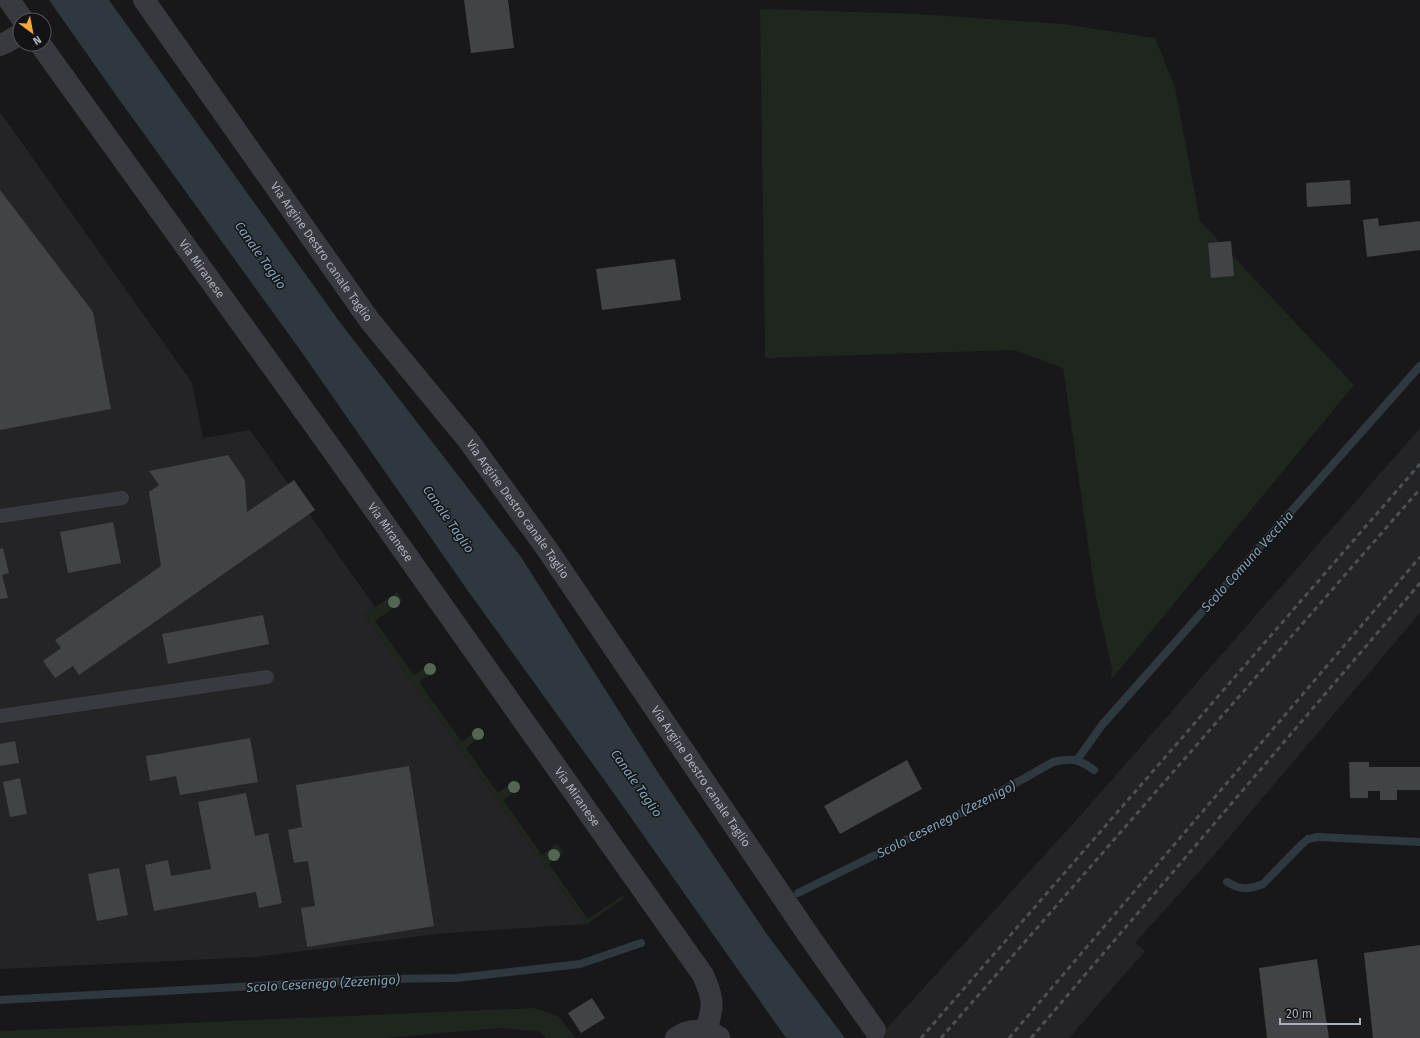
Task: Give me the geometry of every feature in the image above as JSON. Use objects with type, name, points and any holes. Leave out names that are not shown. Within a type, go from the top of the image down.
[{"type":"street","points":[[9,0],[17,12]]},
{"type":"street","name":"Via Argine Destro canale Taglio","points":[[144,0],[370,320],[468,440],[543,543],[804,929],[875,1030]]},
{"type":"street","points":[[0,45],[12,39]]},
{"type":"street","name":"Via Miranese","points":[[46,52],[328,444],[703,975],[711,993],[713,1034],[694,1030],[681,1034],[676,1038]]},
{"type":"lane","points":[[0,516],[122,498]]},
{"type":"lane","points":[[0,716],[267,677]]},
{"type":"shaded area","points":[[760,9],[918,14],[1063,24],[1155,38],[1175,87],[1200,221],[1354,385],[1111,680],[1112,669],[1095,593],[1063,368],[1014,350],[765,358]]},
{"type":"shaded area","points":[[0,112],[192,383],[203,438],[250,430],[375,607],[364,615],[587,924],[445,933],[256,957],[0,969]]},
{"type":"shaded area","points":[[1420,428],[1420,613],[1214,855],[1135,943],[1145,951],[1069,1038],[878,1038],[1080,816]]},
{"type":"shaded area","points":[[397,592],[403,601],[375,621],[414,675],[429,665],[433,671],[419,682],[462,742],[476,731],[480,737],[466,748],[498,793],[513,782],[518,789],[503,800],[542,855],[557,844],[564,853],[549,864],[588,919],[622,896],[624,898],[587,924],[364,615]]},
{"type":"shaded area","points":[[535,1008],[558,1016],[576,1038],[546,1038],[539,1031],[500,1028],[387,1038],[0,1038],[0,1031]]},
{"type":"water","name":"Canale Taglio","points":[[49,0],[109,0],[339,321],[521,557],[659,774],[766,933],[845,1038],[786,1038],[615,795],[468,591],[298,347]]},
{"type":"building","points":[[464,0],[508,0],[514,48],[471,53]]},
{"type":"building","points":[[1350,180],[1351,204],[1307,207],[1306,183]]},
{"type":"building","points":[[0,190],[93,312],[111,409],[0,430]]},
{"type":"building","points":[[1378,218],[1379,226],[1420,221],[1420,250],[1367,257],[1363,220]]},
{"type":"building","points":[[1231,241],[1234,276],[1211,278],[1208,243]]},
{"type":"building","points":[[675,259],[681,300],[602,310],[596,269]]},
{"type":"building","points":[[228,455],[245,480],[247,512],[294,480],[315,510],[79,675],[73,666],[55,678],[43,661],[61,648],[55,640],[161,566],[149,492],[159,485],[149,471]]},
{"type":"building","points":[[113,522],[121,563],[68,573],[60,532]]},
{"type":"building","points":[[3,548],[9,573],[2,575],[8,598],[0,599],[0,549]]},
{"type":"building","points":[[263,615],[269,644],[168,664],[162,634]]},
{"type":"building","points":[[250,738],[258,782],[180,795],[176,776],[150,781],[146,756]]},
{"type":"building","points":[[15,741],[19,763],[0,766],[0,744]]},
{"type":"building","points":[[907,760],[922,789],[840,834],[824,806]]},
{"type":"building","points":[[1349,762],[1369,762],[1369,767],[1420,767],[1420,790],[1397,790],[1397,800],[1380,800],[1380,791],[1368,791],[1368,798],[1350,798]]},
{"type":"building","points":[[409,766],[434,926],[307,947],[301,908],[315,906],[308,861],[294,863],[288,830],[302,827],[296,785]]},
{"type":"building","points":[[20,778],[27,814],[10,817],[3,782]]},
{"type":"building","points":[[246,793],[255,836],[268,833],[282,903],[259,908],[256,892],[154,911],[145,865],[168,860],[171,876],[211,869],[198,802]]},
{"type":"building","points":[[119,868],[128,915],[97,921],[88,874]]},
{"type":"building","points":[[1420,945],[1420,1038],[1373,1038],[1364,953]]},
{"type":"building","points":[[1317,959],[1329,1038],[1267,1038],[1259,968]]},
{"type":"building","points":[[592,998],[605,1018],[581,1033],[568,1013]]},
{"type":"waterway","name":"Scolo Comuna Vecchia","points":[[1077,760],[1102,725],[1420,366]]},
{"type":"waterway","name":"Scolo Cesenego (Zezenigo)","points":[[798,893],[973,807],[1053,762],[1074,760],[1079,761],[1094,770]]},
{"type":"waterway","name":"Scolo Cesenego (Zezenigo)","points":[[1227,882],[1241,888],[1249,888],[1263,884],[1308,839],[1318,837],[1420,842]]},
{"type":"waterway","name":"Scolo Cesenego (Zezenigo)","points":[[0,1000],[384,979],[457,978],[580,964],[641,943]]},
{"type":"railway","points":[[921,1038],[1420,464]]},
{"type":"railway","points":[[941,1038],[1420,489]]},
{"type":"railway","points":[[1009,1038],[1420,557]]},
{"type":"railway","points":[[1031,1038],[1420,583]]}]
